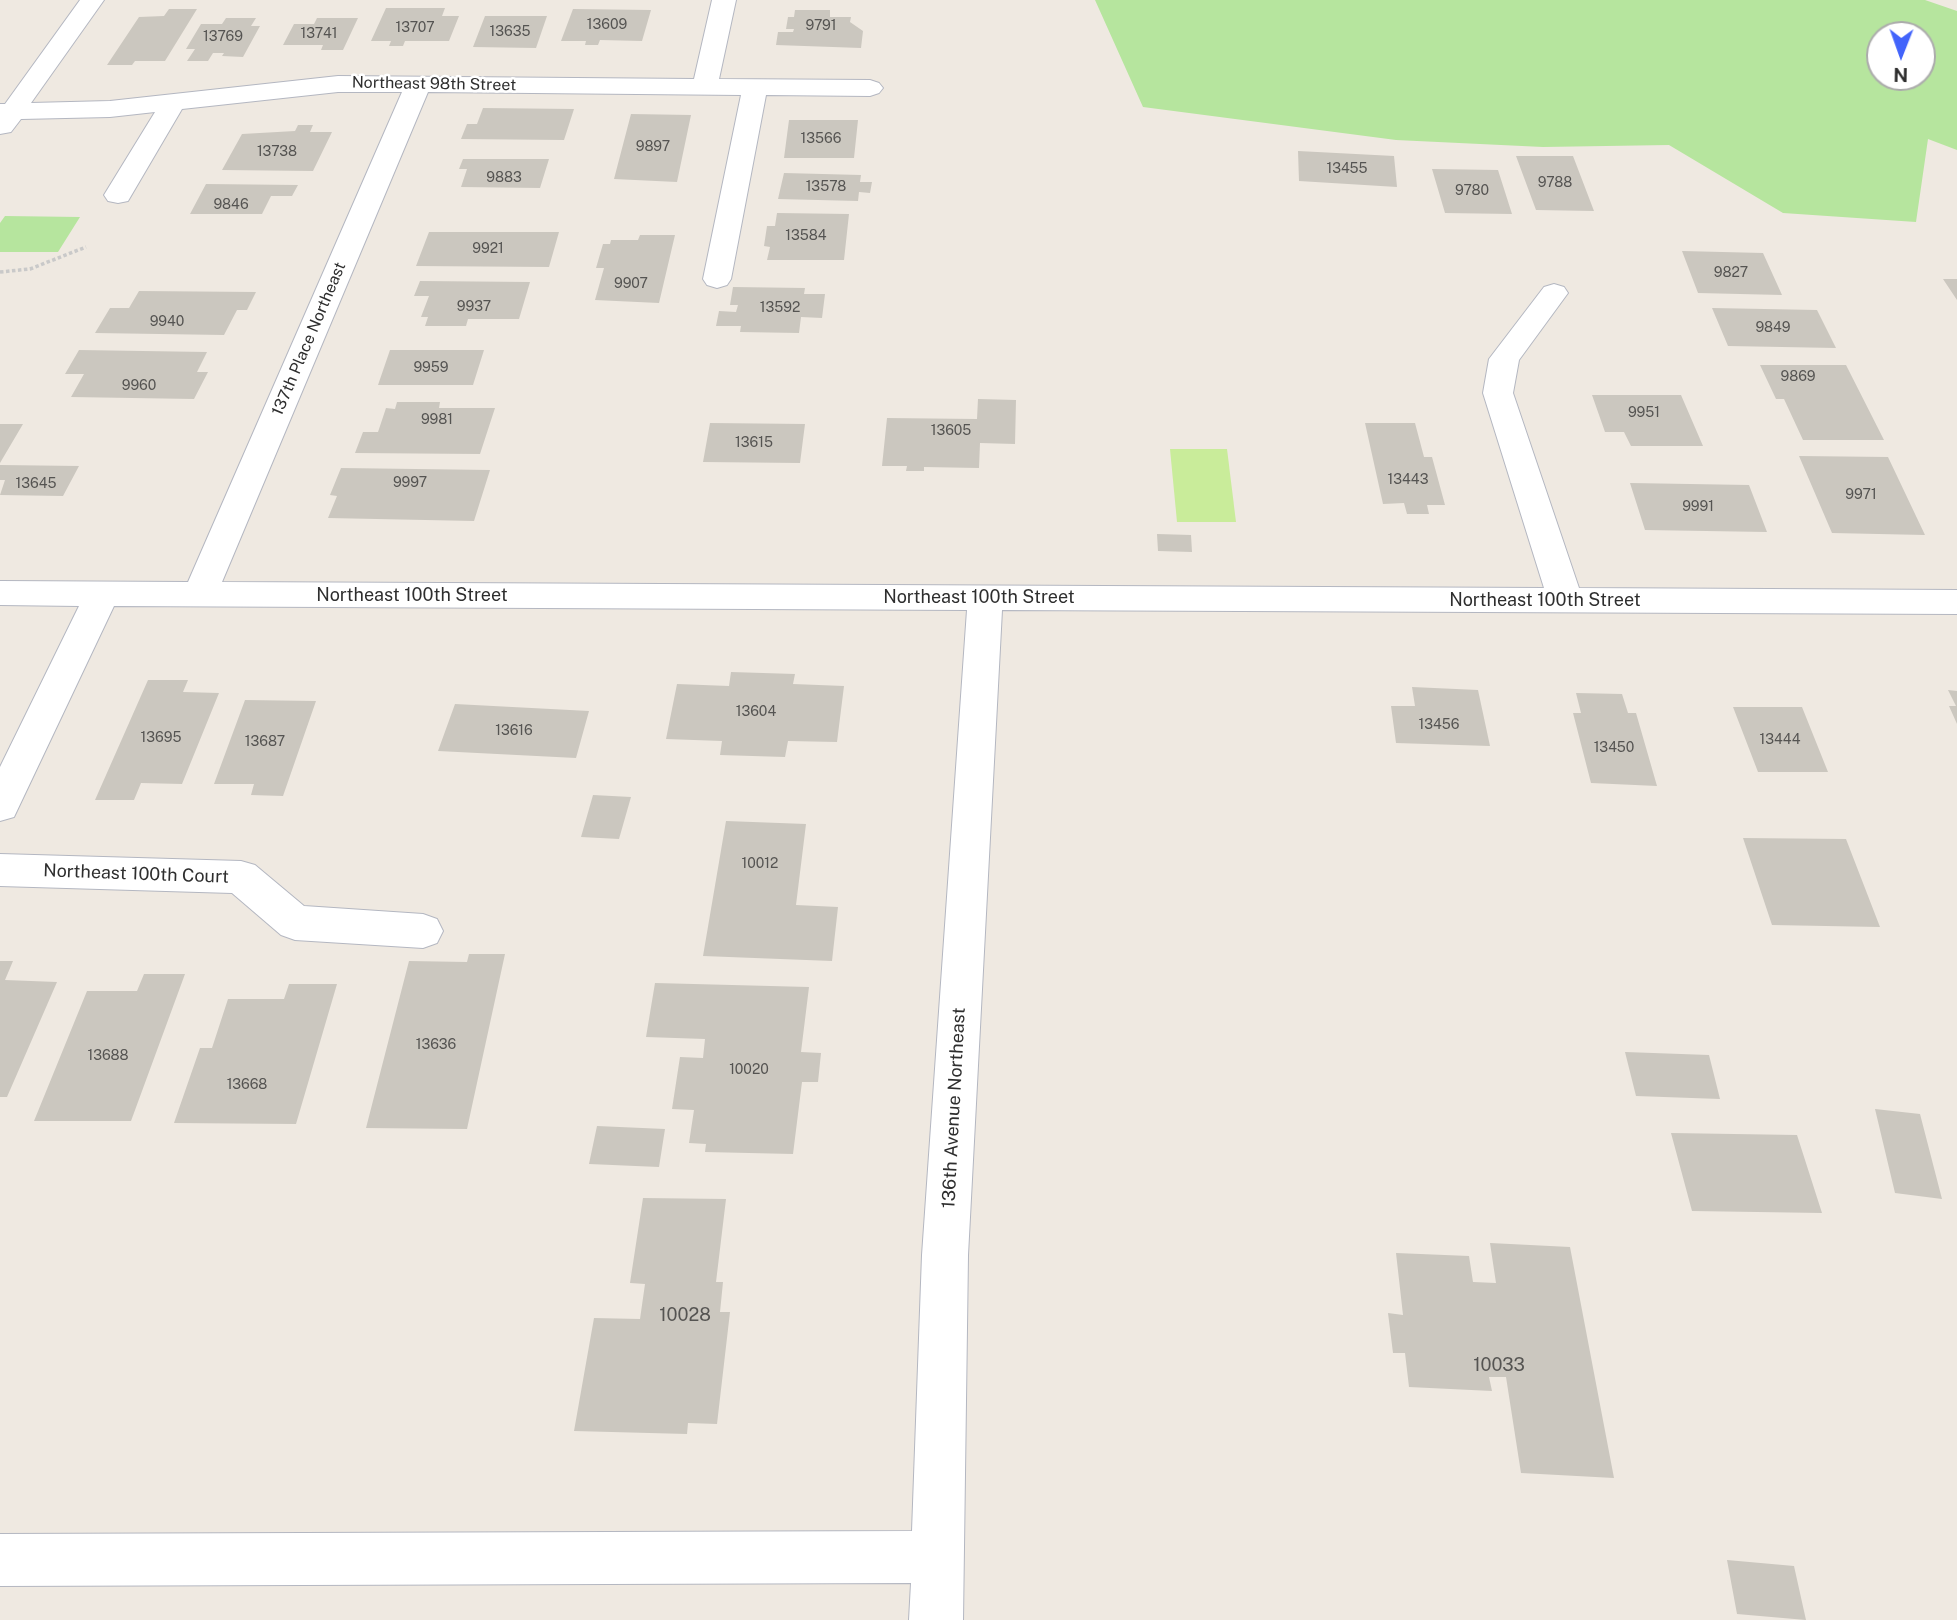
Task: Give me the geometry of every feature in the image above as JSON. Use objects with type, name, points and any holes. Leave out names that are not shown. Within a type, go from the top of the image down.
[{"type":"street","points":[[4,118],[92,0]]},
{"type":"street","points":[[705,87],[724,0]]},
{"type":"street","name":"Northeast 98th Street","points":[[4,118],[173,103],[338,83],[870,88]]},
{"type":"street","name":"137th Place Northeast","points":[[200,594],[418,85]]},
{"type":"street","points":[[717,279],[755,87]]},
{"type":"street","points":[[118,194],[173,103]]},
{"type":"street","points":[[1554,293],[1504,359],[1498,393],[1566,601]]},
{"type":"street","name":"Northeast 100th Street","points":[[0,593],[1957,602]]},
{"type":"street","points":[[0,806],[103,593]]},
{"type":"street","name":"136th Avenue Northeast","points":[[936,1620],[945,1255],[985,597]]},
{"type":"street","name":"Northeast 100th Court","points":[[0,870],[241,877],[295,923],[423,931]]},
{"type":"street","points":[[0,1560],[938,1558]]},
{"type":"path","points":[[0,272],[30,269],[86,247]]},
{"type":"green space","points":[[1095,0],[1925,0],[1957,11],[1957,150],[1928,139],[1916,222],[1783,213],[1669,145],[1543,147],[1396,140],[1143,107]]},
{"type":"green space","points":[[5,216],[80,217],[58,252],[0,252],[0,223]]},
{"type":"green space","points":[[1170,449],[1227,449],[1236,522],[1177,522]]},
{"type":"building","points":[[386,8],[445,8],[442,16],[459,16],[449,41],[405,41],[403,46],[389,46],[391,41],[371,41]]},
{"type":"building","points":[[169,9],[197,9],[165,61],[107,65],[139,17],[164,16]]},
{"type":"building","points":[[573,9],[651,10],[642,41],[600,40],[598,45],[585,45],[586,41],[561,41]]},
{"type":"building","points":[[795,10],[830,10],[830,17],[851,17],[850,22],[863,31],[861,48],[776,45],[778,32],[793,32],[794,29],[786,29],[788,17],[794,17]]},
{"type":"building","points":[[485,16],[547,16],[536,48],[473,47]]},
{"type":"building","points":[[226,18],[256,18],[251,26],[260,26],[243,57],[213,53],[208,61],[187,61],[195,49],[186,49],[201,24],[222,24]]},
{"type":"building","points":[[317,18],[358,18],[343,50],[321,50],[323,45],[283,45],[294,24],[314,24]]},
{"type":"building","points":[[483,108],[574,109],[564,140],[461,139],[467,124],[477,124]]},
{"type":"building","points":[[631,114],[691,115],[677,182],[614,179]]},
{"type":"building","points":[[789,120],[858,120],[854,158],[784,158]]},
{"type":"building","points":[[298,125],[313,125],[310,132],[332,132],[313,171],[222,170],[242,134],[295,131]]},
{"type":"building","points":[[1298,151],[1394,156],[1397,187],[1299,181]]},
{"type":"building","points":[[1516,156],[1573,156],[1594,211],[1536,210]]},
{"type":"building","points":[[463,159],[549,159],[540,188],[461,187],[467,169],[459,169]]},
{"type":"building","points":[[1432,169],[1498,170],[1512,214],[1445,213]]},
{"type":"building","points":[[784,173],[861,175],[860,182],[872,182],[870,193],[859,192],[858,201],[778,199]]},
{"type":"building","points":[[206,184],[298,185],[292,196],[271,196],[262,214],[190,214]]},
{"type":"building","points":[[777,213],[849,214],[844,260],[767,260],[770,247],[764,246],[767,226],[775,226]]},
{"type":"building","points":[[429,232],[559,232],[549,267],[416,266]]},
{"type":"building","points":[[640,235],[675,235],[659,303],[595,300],[604,268],[596,268],[603,244],[610,244],[611,240],[638,240]]},
{"type":"building","points":[[1682,251],[1763,253],[1782,295],[1698,293]]},
{"type":"building","points":[[1943,279],[1957,279],[1957,300]]},
{"type":"building","points":[[420,281],[530,282],[519,319],[468,319],[466,326],[425,326],[428,317],[421,317],[429,296],[414,296]]},
{"type":"building","points":[[733,287],[805,288],[804,294],[825,294],[822,318],[801,317],[799,333],[740,332],[741,326],[716,326],[719,311],[736,312],[738,305],[730,305]]},
{"type":"building","points":[[139,291],[256,292],[247,310],[237,310],[224,335],[95,333],[110,308],[129,308]]},
{"type":"building","points":[[1712,308],[1817,310],[1836,348],[1728,346]]},
{"type":"building","points":[[79,350],[207,352],[197,372],[208,372],[194,399],[71,397],[84,374],[65,374]]},
{"type":"building","points":[[390,350],[484,350],[473,385],[378,385]]},
{"type":"building","points":[[1760,365],[1846,365],[1884,440],[1803,440],[1784,399],[1776,399]]},
{"type":"building","points":[[1592,395],[1681,395],[1703,446],[1631,446],[1624,432],[1605,432]]},
{"type":"building","points":[[978,399],[1016,400],[1015,444],[980,443],[979,468],[924,467],[924,471],[906,471],[907,466],[882,466],[887,418],[977,419]]},
{"type":"building","points":[[397,402],[440,402],[439,408],[495,408],[480,454],[355,453],[363,432],[378,432],[386,408],[395,409]]},
{"type":"building","points":[[710,423],[805,424],[800,463],[703,462]]},
{"type":"building","points":[[1365,423],[1415,423],[1424,457],[1432,457],[1445,505],[1427,505],[1429,514],[1407,514],[1404,503],[1383,504]]},
{"type":"building","points":[[0,424],[23,424],[0,463]]},
{"type":"building","points":[[1799,456],[1888,457],[1925,535],[1832,533]]},
{"type":"building","points":[[0,465],[79,466],[63,496],[0,495],[5,480],[0,480]]},
{"type":"building","points":[[341,468],[490,470],[474,521],[328,518],[337,496],[330,495]]},
{"type":"building","points":[[1630,483],[1749,485],[1767,532],[1645,530]]},
{"type":"building","points":[[1157,534],[1191,535],[1192,552],[1158,551]]},
{"type":"building","points":[[731,672],[795,674],[793,684],[844,686],[837,742],[788,741],[785,757],[720,755],[722,741],[666,739],[677,684],[729,686]]},
{"type":"building","points":[[148,680],[188,680],[183,692],[219,693],[182,784],[141,783],[134,800],[95,800]]},
{"type":"building","points":[[1412,687],[1478,690],[1490,746],[1396,743],[1391,706],[1415,706]]},
{"type":"building","points":[[1948,690],[1957,691],[1957,724],[1949,706],[1956,706]]},
{"type":"building","points":[[1576,693],[1622,694],[1628,713],[1636,713],[1657,786],[1591,783],[1573,713],[1581,713]]},
{"type":"building","points":[[245,700],[316,701],[283,796],[251,795],[254,784],[214,784]]},
{"type":"building","points":[[455,704],[589,711],[576,758],[438,751]]},
{"type":"building","points":[[1733,707],[1802,707],[1828,772],[1758,772]]},
{"type":"building","points":[[593,795],[631,797],[619,839],[581,837]]},
{"type":"building","points":[[726,821],[806,824],[796,905],[838,907],[832,961],[703,956]]},
{"type":"building","points":[[1743,838],[1846,839],[1880,927],[1772,925]]},
{"type":"building","points":[[469,954],[505,954],[467,1129],[366,1128],[409,961],[467,962]]},
{"type":"building","points":[[0,961],[13,961],[5,980],[57,982],[7,1097],[0,1097]]},
{"type":"building","points":[[144,974],[185,974],[131,1121],[34,1121],[87,991],[137,991]]},
{"type":"building","points":[[655,983],[809,987],[801,1052],[821,1053],[818,1082],[802,1082],[793,1154],[705,1152],[706,1144],[689,1143],[694,1110],[672,1109],[680,1057],[703,1058],[705,1039],[646,1037]]},
{"type":"building","points":[[289,984],[337,984],[296,1124],[174,1123],[200,1048],[212,1048],[228,999],[284,999]]},
{"type":"building","points":[[1625,1052],[1709,1055],[1720,1099],[1636,1096]]},
{"type":"building","points":[[1875,1109],[1920,1114],[1942,1199],[1895,1193]]},
{"type":"building","points":[[597,1126],[665,1129],[659,1167],[589,1164]]},
{"type":"building","points":[[1671,1133],[1797,1135],[1822,1213],[1692,1211]]},
{"type":"building","points":[[643,1198],[726,1199],[716,1282],[723,1282],[720,1312],[730,1312],[717,1424],[688,1423],[687,1434],[574,1431],[594,1318],[640,1319],[645,1284],[630,1283]]},
{"type":"building","points":[[1490,1243],[1570,1247],[1614,1478],[1521,1473],[1506,1377],[1489,1377],[1492,1391],[1409,1387],[1405,1353],[1393,1353],[1388,1313],[1403,1315],[1396,1253],[1469,1256],[1473,1282],[1496,1283]]},
{"type":"building","points":[[1727,1560],[1794,1566],[1806,1620],[1737,1614]]}]
